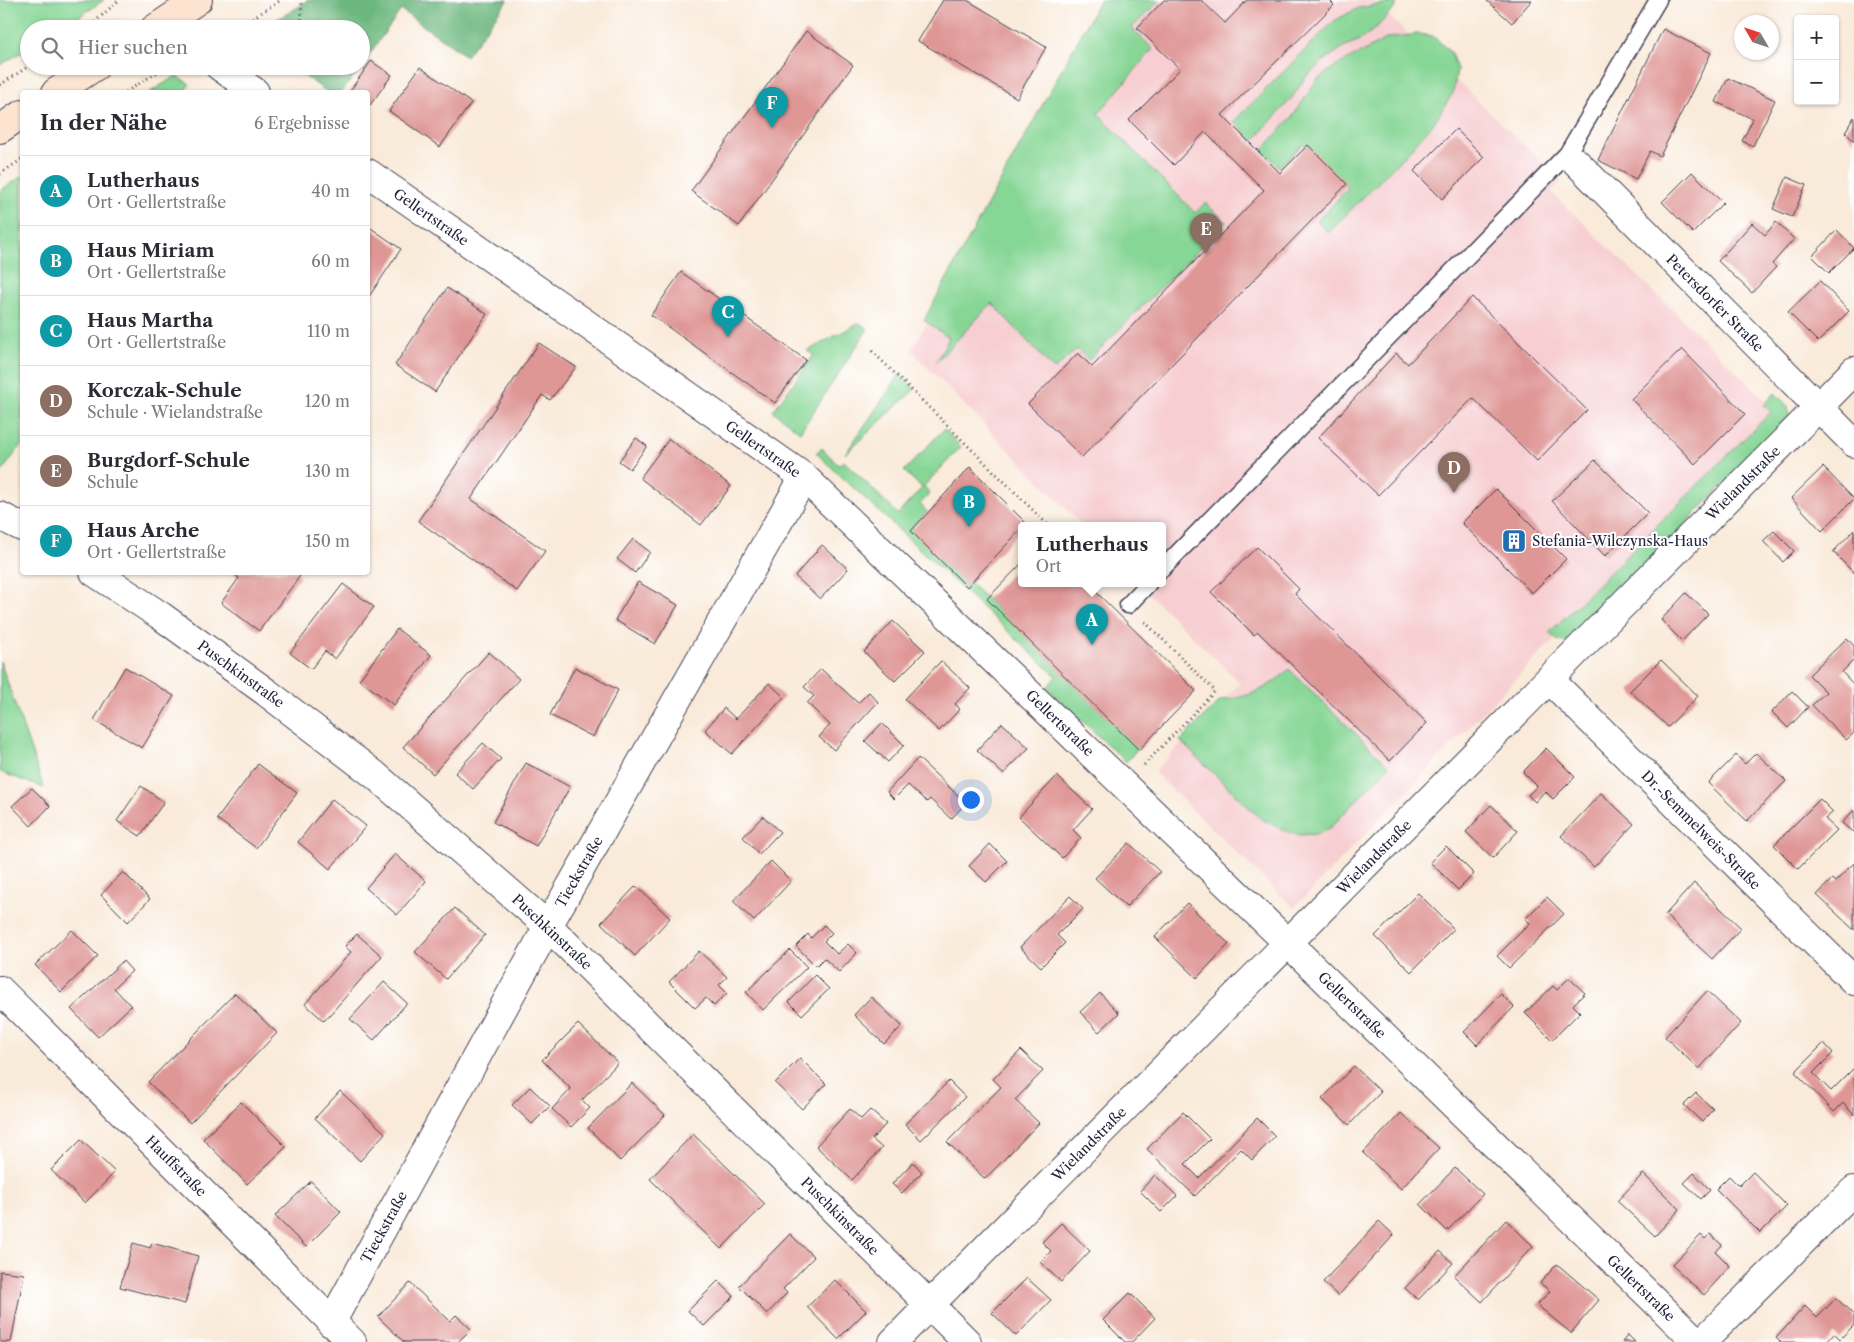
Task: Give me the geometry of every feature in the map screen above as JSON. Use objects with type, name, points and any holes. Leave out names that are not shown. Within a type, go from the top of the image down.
[{"type":"main road","points":[[168,20],[198,0]]},
{"type":"main road","points":[[59,90],[82,75]]},
{"type":"main road","points":[[0,129],[20,115]]},
{"type":"street","points":[[231,75],[252,90]]},
{"type":"street","name":"Petersdorfer Straße","points":[[1576,162],[1854,443]]},
{"type":"street","name":"Gellertstraße","points":[[370,174],[804,477],[1288,943],[1697,1342]]},
{"type":"street","name":"Wielandstraße","points":[[893,1342],[1854,371]]},
{"type":"street","name":"Tieckstraße","points":[[331,1323],[548,926],[804,477]]},
{"type":"street","points":[[0,516],[20,526]]},
{"type":"street","name":"Puschkinstraße","points":[[99,575],[161,616],[259,686],[375,775],[548,926],[967,1342]]},
{"type":"street","name":"Dr.-Semmelweis-Straße","points":[[1549,679],[1854,981]]},
{"type":"street","name":"Hauffstraße","points":[[0,990],[352,1342]]},
{"type":"street","points":[[1702,1342],[1854,1190]]},
{"type":"lane","points":[[1166,565],[1567,154],[1658,0]]},
{"type":"lane","points":[[1128,604],[1145,587]]},
{"type":"path","points":[[97,20],[119,0]]},
{"type":"path","points":[[250,20],[281,0]]},
{"type":"path","points":[[301,20],[302,0]]},
{"type":"path","points":[[0,85],[20,72]]},
{"type":"path","points":[[129,90],[153,75]]},
{"type":"path","points":[[0,174],[20,160]]},
{"type":"path","points":[[872,351],[1045,522]]},
{"type":"path","points":[[1124,785],[1214,691],[1128,604]]},
{"type":"shaded area","points":[[1117,0],[1372,0],[1562,181],[1551,192],[1776,410],[1294,908],[1154,772],[1240,683],[1142,587],[1166,587],[1166,522],[1079,522],[911,350]]},
{"type":"green space","points":[[0,0],[104,0],[74,20],[20,20],[20,53],[0,65]]},
{"type":"green space","points":[[307,0],[508,0],[466,56],[401,10],[370,53],[370,20],[276,20]]},
{"type":"green space","points":[[1100,0],[1160,0],[1132,28],[1153,49],[1098,114],[1195,213],[1205,203],[1226,222],[1089,360],[1077,349],[1054,370],[992,303],[936,362],[949,338],[924,320]]},
{"type":"green space","points":[[1396,2],[1396,7],[1376,28],[1360,40],[1345,46],[1322,62],[1305,78],[1291,99],[1253,141],[1234,121],[1334,21],[1358,8]]},
{"type":"green space","points":[[1418,34],[1433,36],[1451,53],[1457,70],[1453,93],[1433,124],[1328,233],[1317,221],[1348,188],[1303,144],[1279,167],[1262,150],[1293,116],[1317,80],[1334,67],[1388,38]]},
{"type":"green space","points":[[303,75],[354,75],[343,90],[324,90]]},
{"type":"green space","points":[[176,76],[190,84],[186,90],[153,90]]},
{"type":"green space","points":[[20,177],[20,447],[0,474],[0,191]]},
{"type":"green space","points":[[859,323],[868,329],[800,432],[773,411],[814,355],[807,351]]},
{"type":"green space","points":[[900,374],[915,389],[845,454]]},
{"type":"green space","points":[[1775,393],[1788,406],[1789,417],[1574,639],[1560,642],[1549,633],[1771,412],[1764,405]]},
{"type":"green space","points":[[944,429],[961,447],[924,486],[930,494],[920,504],[927,512],[912,527],[1140,746],[1126,762],[1047,688],[1056,676],[816,453],[822,448],[838,465],[844,461],[898,514],[922,488],[904,471]]},
{"type":"green space","points":[[0,661],[44,788],[0,772]]},
{"type":"green space","points":[[1289,669],[1389,766],[1331,827],[1319,834],[1296,835],[1260,818],[1180,741],[1221,700],[1240,697],[1258,691],[1274,682]]},
{"type":"building","points":[[943,0],[967,0],[1046,47],[1017,98],[918,41]]},
{"type":"building","points":[[1164,0],[1201,0],[1225,23],[1247,0],[1329,0],[1334,5],[1222,115],[1280,173],[1308,145],[1347,184],[1082,457],[1028,404],[1078,353],[1092,367],[1264,190],[1205,132],[1174,165],[1129,120],[1180,69],[1137,28]]},
{"type":"building","points":[[1486,0],[1532,0],[1512,23]]},
{"type":"building","points":[[1663,29],[1711,53],[1660,156],[1650,151],[1636,179],[1598,160]]},
{"type":"building","points":[[806,31],[853,65],[739,226],[691,191]]},
{"type":"building","points":[[371,61],[392,75],[370,105],[370,90],[351,90],[361,75],[370,75]]},
{"type":"building","points":[[420,67],[471,103],[440,147],[389,111]]},
{"type":"building","points":[[1728,78],[1775,100],[1753,146],[1742,141],[1753,119],[1716,102]]},
{"type":"building","points":[[1854,117],[1854,141],[1845,132]]},
{"type":"building","points":[[1456,129],[1484,157],[1442,199],[1414,171]]},
{"type":"building","points":[[1692,172],[1723,203],[1693,233],[1662,202]]},
{"type":"building","points":[[1787,177],[1806,185],[1792,217],[1773,209]]},
{"type":"building","points":[[1776,222],[1794,239],[1772,264],[1776,267],[1752,293],[1718,261],[1752,223],[1765,235]]},
{"type":"building","points":[[370,227],[401,249],[370,295]]},
{"type":"building","points":[[1837,230],[1854,248],[1829,273],[1812,256]]},
{"type":"building","points":[[681,272],[806,360],[775,403],[651,315]]},
{"type":"building","points":[[1820,281],[1849,311],[1818,342],[1788,312]]},
{"type":"building","points":[[447,288],[487,314],[435,392],[395,365]]},
{"type":"building","points":[[1472,297],[1587,410],[1537,461],[1473,398],[1378,495],[1318,438],[1396,353],[1408,364]]},
{"type":"building","points":[[539,343],[576,367],[550,400],[542,395],[471,499],[545,551],[517,591],[418,521]]},
{"type":"building","points":[[1682,349],[1745,414],[1695,464],[1631,399]]},
{"type":"building","points":[[636,438],[647,446],[630,469],[619,461]]},
{"type":"building","points":[[669,439],[731,486],[701,525],[640,478]]},
{"type":"building","points":[[1595,460],[1648,513],[1605,556],[1552,501]]},
{"type":"building","points":[[970,467],[1025,522],[1018,522],[1018,532],[967,587],[911,531]]},
{"type":"building","points":[[1823,467],[1854,499],[1822,531],[1791,498]]},
{"type":"building","name":"Stefania-Wilczynska-Haus","points":[[1496,489],[1566,559],[1532,593],[1462,523]]},
{"type":"building","points":[[1854,530],[1854,573],[1833,552]]},
{"type":"building","points":[[1774,531],[1794,551],[1783,562],[1763,541]]},
{"type":"building","points":[[633,539],[650,552],[635,573],[617,559]]},
{"type":"building","points":[[822,545],[848,569],[820,599],[795,576]]},
{"type":"building","points":[[1257,547],[1299,589],[1295,594],[1427,723],[1390,761],[1258,632],[1254,635],[1211,592]]},
{"type":"building","points":[[1018,567],[1018,587],[1091,587],[1196,691],[1139,750],[987,599]]},
{"type":"building","points":[[236,575],[300,576],[259,631],[221,603],[239,578]]},
{"type":"building","points":[[638,582],[678,605],[655,644],[615,620]]},
{"type":"building","points":[[343,584],[374,607],[335,659],[325,651],[311,669],[290,653]]},
{"type":"building","points":[[1686,593],[1708,614],[1682,641],[1661,620]]},
{"type":"building","points":[[893,621],[925,651],[895,681],[864,652]]},
{"type":"building","points":[[397,629],[431,655],[394,705],[359,680]]},
{"type":"building","points":[[1847,638],[1854,646],[1854,660],[1842,672],[1854,685],[1854,733],[1846,740],[1812,705],[1826,692],[1809,675]]},
{"type":"building","points":[[489,652],[519,679],[433,774],[403,747]]},
{"type":"building","points":[[1661,660],[1698,696],[1668,727],[1630,691]]},
{"type":"building","points":[[941,661],[970,688],[955,704],[960,709],[939,731],[905,699]]},
{"type":"building","points":[[125,667],[174,696],[142,748],[94,720]]},
{"type":"building","points":[[575,667],[618,690],[593,737],[550,715]]},
{"type":"building","points":[[821,669],[858,703],[869,692],[878,702],[834,750],[819,737],[830,725],[807,703],[814,696],[804,687]]},
{"type":"building","points":[[769,683],[784,697],[732,754],[705,730],[724,708],[736,719]]},
{"type":"building","points":[[1792,691],[1808,707],[1788,728],[1772,712]]},
{"type":"building","points":[[882,723],[904,745],[888,762],[865,741]]},
{"type":"building","points":[[1002,723],[1029,748],[1003,774],[977,750]]},
{"type":"building","points":[[483,743],[501,759],[473,789],[455,773]]},
{"type":"building","points":[[1546,748],[1575,777],[1553,799],[1545,791],[1535,802],[1528,795],[1537,786],[1523,772]]},
{"type":"building","points":[[1756,753],[1786,781],[1747,821],[1708,783],[1736,755],[1745,764]]},
{"type":"building","points":[[918,758],[966,803],[951,819],[930,799],[927,802],[908,785],[894,799],[887,792]]},
{"type":"building","points":[[526,763],[570,787],[536,846],[493,822]]},
{"type":"building","points":[[258,764],[297,793],[256,848],[217,819]]},
{"type":"building","points":[[1057,776],[1092,809],[1073,830],[1081,838],[1062,858],[1019,817]]},
{"type":"building","points":[[141,786],[164,802],[140,836],[117,821]]},
{"type":"building","points":[[32,788],[50,806],[31,826],[12,806]]},
{"type":"building","points":[[1601,793],[1634,824],[1594,867],[1561,836]]},
{"type":"building","points":[[332,799],[366,826],[330,869],[298,842]]},
{"type":"building","points":[[1820,799],[1833,812],[1825,819],[1837,830],[1798,869],[1774,845]]},
{"type":"building","points":[[1491,805],[1518,831],[1493,858],[1466,832]]},
{"type":"building","points":[[1854,810],[1854,833],[1842,823]]},
{"type":"building","points":[[763,816],[780,832],[759,854],[743,837]]},
{"type":"building","points":[[1129,843],[1160,872],[1126,907],[1095,878]]},
{"type":"building","points":[[990,844],[1007,861],[986,882],[969,866]]},
{"type":"building","points":[[1446,846],[1474,874],[1458,890],[1430,862]]},
{"type":"building","points":[[395,854],[426,881],[397,915],[366,888]]},
{"type":"building","points":[[771,861],[791,881],[754,921],[733,901]]},
{"type":"building","points":[[1854,863],[1854,930],[1817,895],[1832,879],[1835,882]]},
{"type":"building","points":[[123,872],[150,899],[128,922],[101,895]]},
{"type":"building","points":[[1694,883],[1741,928],[1712,959],[1665,915]]},
{"type":"building","points":[[636,886],[670,918],[635,956],[601,923]]},
{"type":"building","points":[[1418,893],[1454,929],[1411,972],[1375,936]]},
{"type":"building","points":[[1070,896],[1083,909],[1057,935],[1065,943],[1041,967],[1020,947]]},
{"type":"building","points":[[1547,897],[1564,914],[1509,968],[1497,956],[1530,923],[1525,919]]},
{"type":"building","points":[[1187,903],[1229,944],[1197,978],[1155,937]]},
{"type":"building","points":[[455,908],[485,935],[446,979],[415,952]]},
{"type":"building","points":[[824,925],[832,933],[824,941],[837,954],[848,944],[857,953],[839,972],[824,958],[816,966],[796,946],[808,934],[811,938]]},
{"type":"building","points":[[72,930],[98,956],[61,992],[35,965]]},
{"type":"building","points":[[357,934],[382,956],[324,1021],[305,1004],[351,952],[345,946]]},
{"type":"building","points":[[790,950],[807,967],[763,1010],[746,992]]},
{"type":"building","points":[[699,951],[727,977],[719,985],[727,993],[714,1006],[706,998],[695,1008],[669,982]]},
{"type":"building","points":[[123,961],[132,971],[114,988],[131,1006],[98,1037],[71,1009]]},
{"type":"building","points":[[815,975],[829,989],[802,1015],[789,1002]]},
{"type":"building","points":[[1569,978],[1585,993],[1573,1005],[1580,1012],[1552,1040],[1525,1013],[1553,986],[1557,990]]},
{"type":"building","points":[[384,982],[407,1003],[374,1040],[350,1019]]},
{"type":"building","points":[[1707,991],[1741,1023],[1699,1069],[1665,1037]]},
{"type":"building","points":[[235,993],[277,1033],[190,1123],[148,1082]]},
{"type":"building","points":[[1100,993],[1119,1013],[1099,1032],[1080,1012]]},
{"type":"building","points":[[1501,994],[1514,1007],[1477,1045],[1464,1032]]},
{"type":"building","points":[[871,997],[902,1026],[884,1044],[854,1015]]},
{"type":"building","points":[[578,1024],[618,1063],[582,1100],[590,1108],[571,1127],[552,1109],[571,1089],[542,1060]]},
{"type":"building","points":[[1824,1043],[1833,1053],[1813,1073],[1831,1091],[1854,1068],[1854,1115],[1843,1103],[1834,1112],[1795,1072]]},
{"type":"building","points":[[1021,1050],[1043,1071],[1015,1100],[1039,1123],[985,1179],[947,1142],[1001,1087],[993,1079]]},
{"type":"building","points":[[800,1058],[826,1084],[802,1109],[775,1083]]},
{"type":"building","points":[[1354,1066],[1381,1092],[1349,1125],[1322,1099]]},
{"type":"building","points":[[949,1081],[965,1097],[921,1140],[905,1124]]},
{"type":"building","points":[[632,1083],[665,1115],[620,1161],[588,1128]]},
{"type":"building","points":[[530,1087],[550,1106],[532,1124],[512,1105]]},
{"type":"building","points":[[340,1091],[385,1133],[360,1161],[315,1118]]},
{"type":"building","points":[[1696,1093],[1713,1109],[1702,1122],[1684,1105]]},
{"type":"building","points":[[241,1102],[286,1147],[247,1184],[203,1139]]},
{"type":"building","points":[[850,1109],[861,1119],[870,1110],[886,1124],[872,1139],[882,1148],[852,1180],[816,1146]]},
{"type":"building","points":[[1183,1112],[1210,1139],[1185,1164],[1199,1178],[1257,1118],[1275,1136],[1252,1160],[1241,1149],[1195,1196],[1147,1149]]},
{"type":"building","points":[[1401,1113],[1439,1148],[1401,1189],[1363,1153]]},
{"type":"building","points":[[693,1134],[765,1204],[721,1249],[650,1179]]},
{"type":"building","points":[[81,1140],[115,1172],[85,1203],[51,1170]]},
{"type":"building","points":[[913,1162],[922,1172],[902,1193],[892,1184]]},
{"type":"building","points":[[1455,1168],[1483,1194],[1447,1231],[1420,1204]]},
{"type":"building","points":[[1753,1172],[1787,1206],[1760,1233],[1716,1189],[1729,1176],[1739,1186]]},
{"type":"building","points":[[1694,1173],[1710,1190],[1701,1199],[1684,1183]]},
{"type":"building","points":[[1643,1174],[1680,1209],[1655,1236],[1617,1201]]},
{"type":"building","points":[[1155,1175],[1177,1196],[1161,1212],[1140,1191]]},
{"type":"building","points":[[311,1181],[341,1212],[306,1247],[275,1216]]},
{"type":"building","points":[[1506,1220],[1533,1246],[1482,1302],[1454,1276]]},
{"type":"building","points":[[1379,1221],[1394,1235],[1338,1296],[1323,1282]]},
{"type":"building","points":[[1061,1223],[1090,1251],[1061,1282],[1040,1262],[1051,1251],[1042,1242]]},
{"type":"building","points":[[790,1234],[814,1257],[783,1289],[787,1293],[767,1314],[739,1286]]},
{"type":"building","points":[[1710,1234],[1722,1245],[1716,1252],[1730,1266],[1704,1295],[1672,1265],[1701,1235],[1705,1239]]},
{"type":"building","points":[[133,1243],[150,1248],[152,1243],[198,1256],[185,1304],[120,1287]]},
{"type":"building","points":[[1440,1251],[1453,1263],[1418,1300],[1405,1288]]},
{"type":"building","points":[[1557,1264],[1599,1300],[1571,1333],[1537,1305],[1550,1291],[1540,1283]]},
{"type":"building","points":[[0,1271],[24,1274],[11,1342],[0,1342]]},
{"type":"building","points":[[1027,1278],[1051,1300],[1016,1336],[992,1313]]},
{"type":"building","points":[[835,1280],[866,1311],[838,1339],[807,1307]]},
{"type":"building","points":[[718,1281],[734,1296],[704,1326],[688,1311]]},
{"type":"building","points":[[410,1283],[450,1321],[456,1315],[471,1329],[458,1342],[404,1342],[378,1317]]},
{"type":"building","points":[[1130,1293],[1155,1318],[1132,1342],[1125,1342],[1103,1320]]},
{"type":"building","points":[[1836,1298],[1854,1315],[1854,1325],[1840,1339],[1834,1333],[1826,1342],[1780,1342],[1776,1338],[1805,1306],[1817,1318]]},
{"type":"building","points":[[1628,1335],[1635,1342],[1622,1342]]},
{"type":"place","name":"Haus Arche","points":[[772,128]]},
{"type":"place","name":"Burgdorf-Schule","points":[[1206,254]]},
{"type":"place","name":"Haus Martha","points":[[728,337]]},
{"type":"place","name":"Korczak-Schule","points":[[1454,493]]},
{"type":"place","name":"Haus Miriam","points":[[969,527]]},
{"type":"place","name":"Stefania-Wilczynska-Haus","points":[[1514,541]]},
{"type":"place","name":"Lutherhaus","points":[[1092,645]]}]
